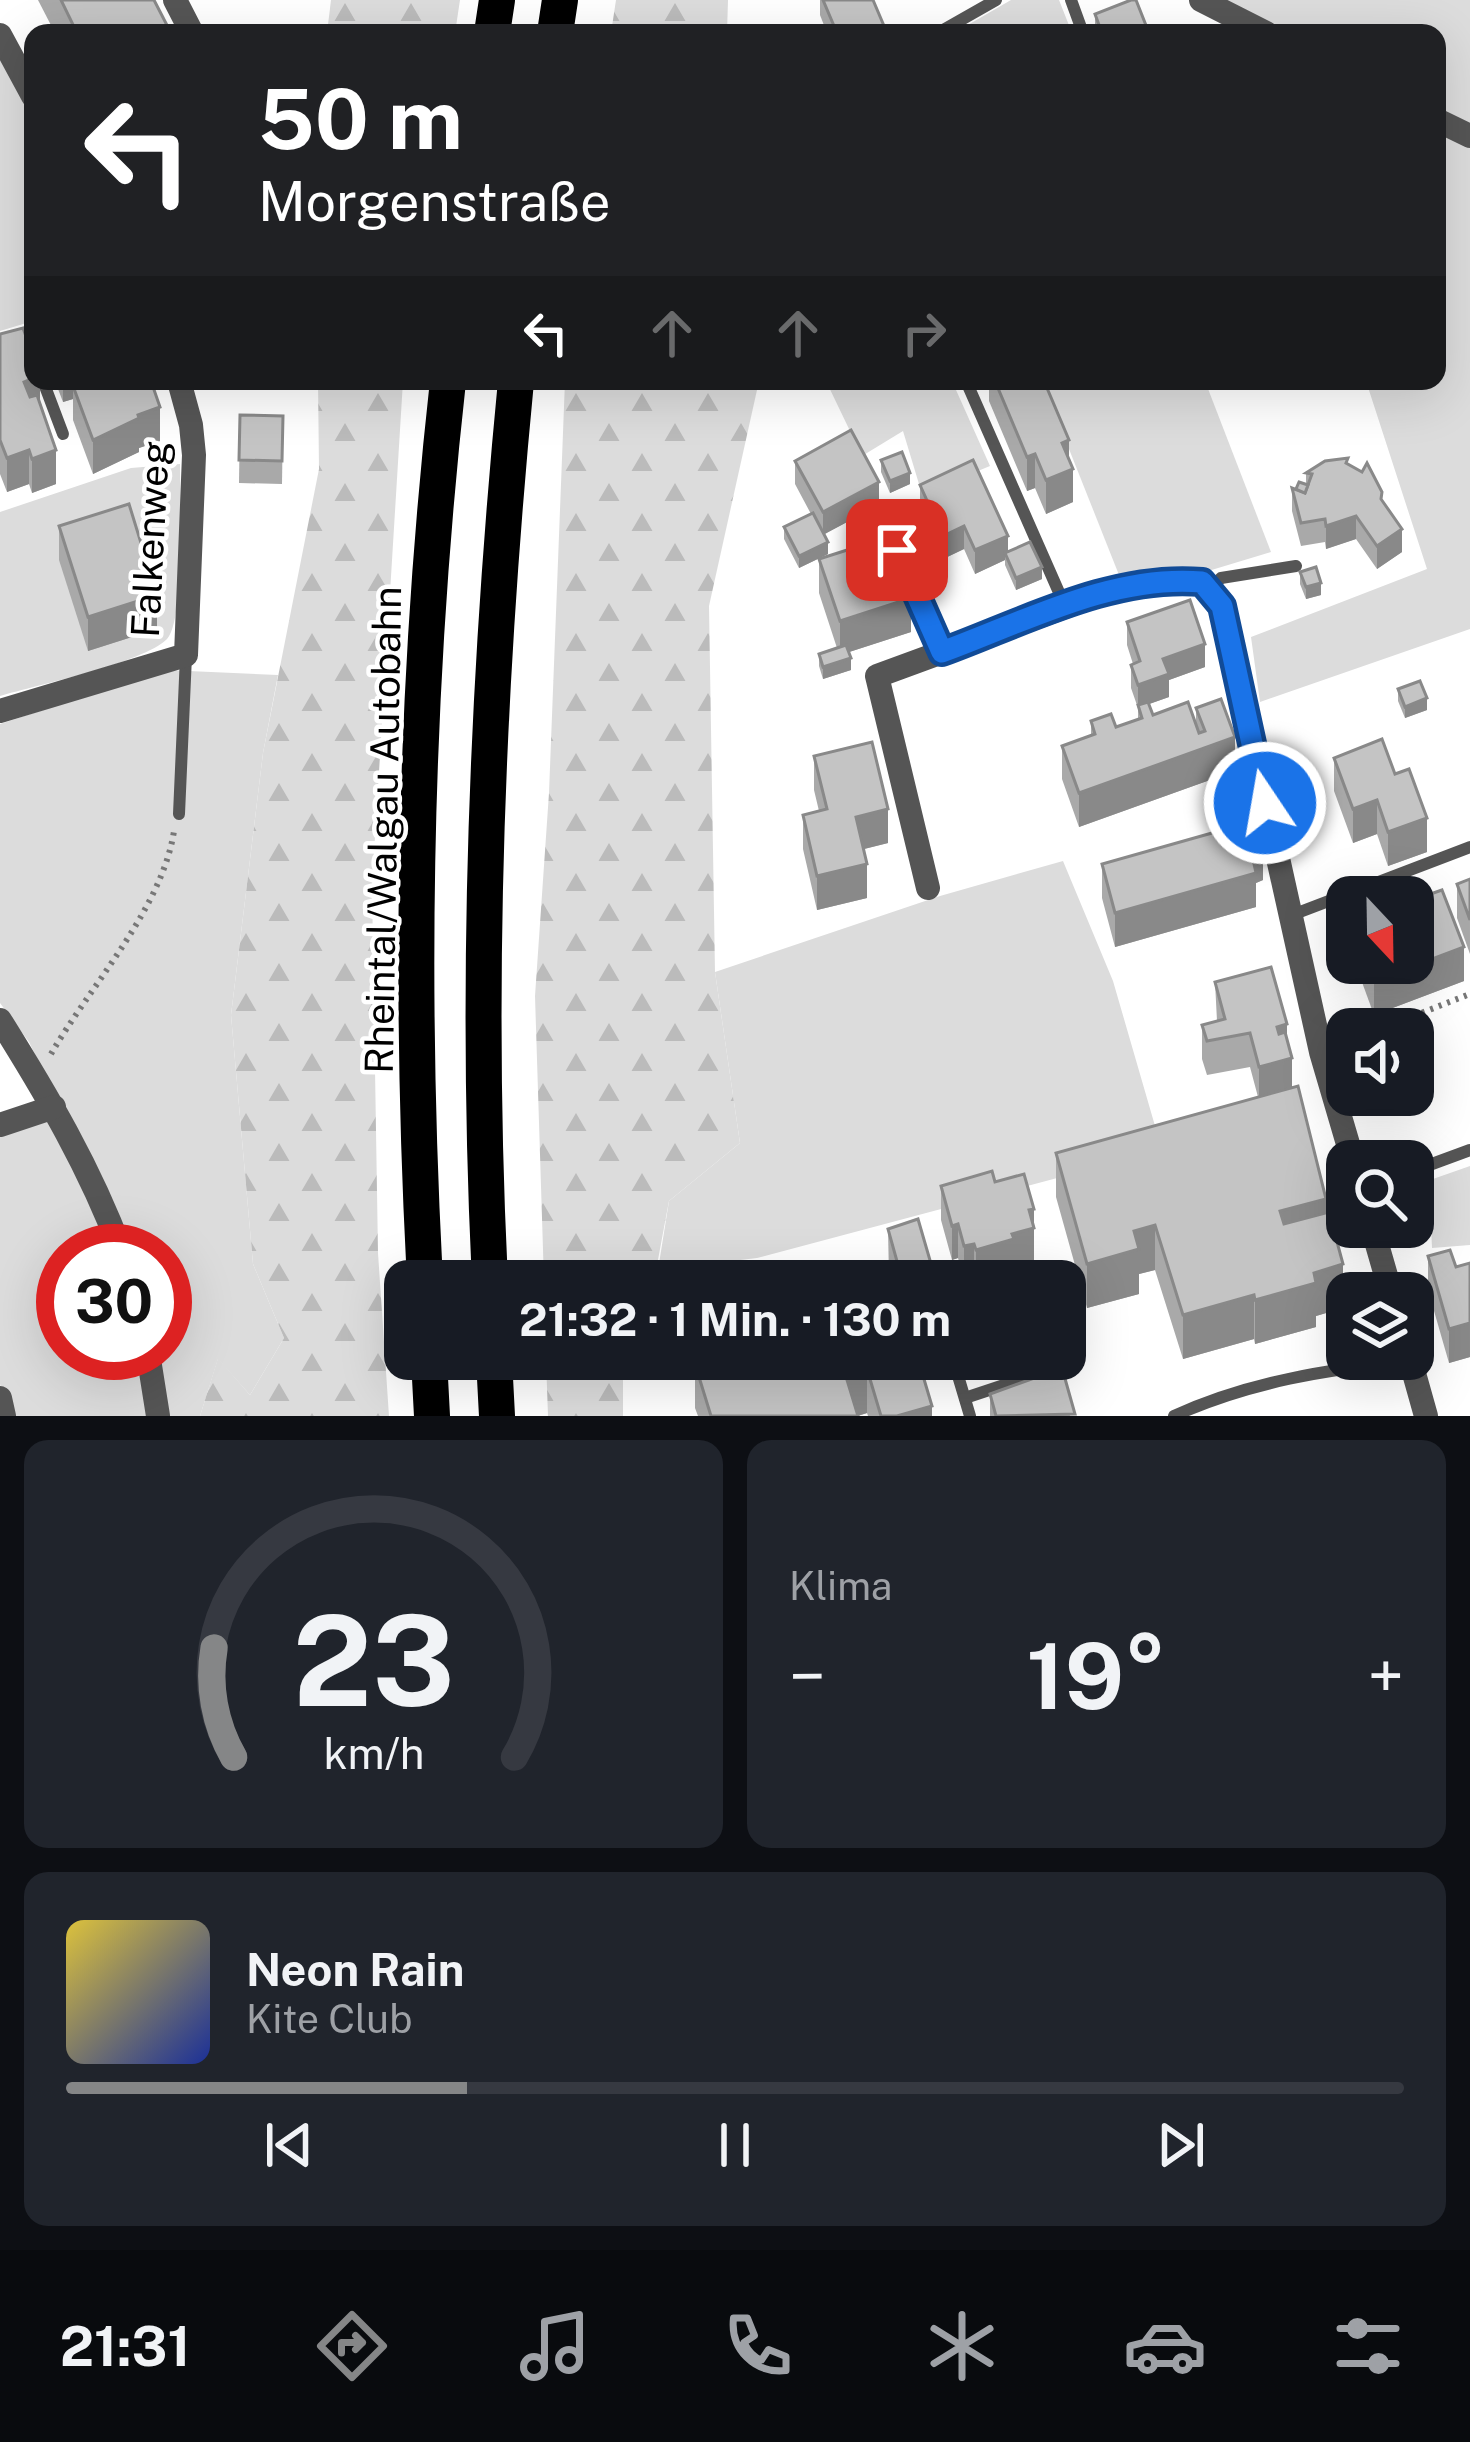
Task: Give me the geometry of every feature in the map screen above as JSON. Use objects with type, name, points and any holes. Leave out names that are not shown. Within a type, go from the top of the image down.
[{"type":"highway","name":"Rheintal/Walgau Autobahn","points":[[424,1260],[419,851],[434,505],[447,390]]},
{"type":"highway","points":[[489,1260],[487,814],[516,390]]},
{"type":"highway","points":[[430,1380],[432,1416]]},
{"type":"highway","points":[[495,1380],[497,1416]]},
{"type":"street","points":[[1201,0],[1248,24]]},
{"type":"street","points":[[0,35],[24,79]]},
{"type":"street","name":"Falkenweg","points":[[0,711],[186,655],[194,455],[181,390]]},
{"type":"street","points":[[928,888],[877,676],[1117,588],[1179,580],[1202,582],[1222,606],[1322,1052],[1347,1140]]},
{"type":"street","points":[[0,1021],[54,1107],[111,1224]]},
{"type":"street","points":[[0,1125],[54,1107]]},
{"type":"street","points":[[152,1380],[158,1416]]},
{"type":"street","points":[[1416,1380],[1426,1416]]},
{"type":"street","points":[[0,1398],[4,1416]]},
{"type":"lane","points":[[954,24],[996,0]]},
{"type":"lane","points":[[46,390],[63,434]]},
{"type":"lane","points":[[970,390],[1066,606]]},
{"type":"lane","points":[[882,517],[942,652]]},
{"type":"lane","points":[[1209,590],[1221,578],[1296,566]]},
{"type":"lane","points":[[179,814],[186,655]]},
{"type":"lane","points":[[1292,915],[1470,848]]},
{"type":"lane","points":[[1434,1164],[1470,1150]]},
{"type":"lane","points":[[1174,1416],[1326,1370]]},
{"type":"lane","points":[[959,1380],[970,1416]]},
{"type":"lane","points":[[965,1398],[1019,1380]]},
{"type":"path","points":[[35,1077],[155,889],[179,814]]},
{"type":"path","points":[[1434,1008],[1470,994]]},
{"type":"green space","points":[[331,0],[460,0],[456,24],[328,24]]},
{"type":"green space","points":[[616,0],[728,0],[727,24],[612,24]]},
{"type":"green space","points":[[1011,0],[1059,0],[1068,24],[970,24]]},
{"type":"green space","points":[[1217,0],[1470,0],[1470,629],[1260,702],[1251,637],[1427,569],[1369,390],[1446,390],[1446,24],[1229,24]]},
{"type":"green space","points":[[0,57],[24,102],[24,324],[0,331]]},
{"type":"green space","points":[[318,390],[402,390],[372,886],[378,1253],[389,1416],[200,1416],[218,1358],[250,1395],[284,1338],[253,1264],[231,1015],[263,753],[319,469]]},
{"type":"green space","points":[[565,390],[757,390],[709,606],[715,972],[740,1143],[669,1201],[658,1260],[543,1260],[535,996],[549,793]]},
{"type":"green space","points":[[830,390],[956,390],[990,466],[922,494],[903,431],[862,456]]},
{"type":"green space","points":[[1046,390],[1208,390],[1271,552],[1195,575],[1121,580]]},
{"type":"green space","points":[[180,464],[179,584],[167,639],[113,665],[0,696],[0,512],[131,468]]},
{"type":"green space","points":[[166,670],[278,675],[263,753],[231,1015],[253,1264],[284,1338],[250,1395],[218,1359],[200,1416],[8,1416],[0,1384],[0,1131],[61,1107],[29,1042],[0,1003],[0,724]]},
{"type":"green space","points":[[1063,861],[1113,981],[1162,1150],[757,1258],[660,1260],[669,1201],[740,1143],[715,972],[940,896]]},
{"type":"green space","points":[[1470,1166],[1470,1245],[1434,1248],[1434,1179]]},
{"type":"green space","points":[[547,1380],[623,1380],[623,1416],[548,1416]]},
{"type":"building","points":[[61,0],[154,0],[166,24],[73,24]]},
{"type":"building","points":[[823,0],[873,0],[883,24],[833,24]]},
{"type":"building","points":[[1136,0],[1145,24],[1099,24],[1095,14]]},
{"type":"building","points":[[23,328],[24,390],[30,397],[37,395],[56,450],[32,459],[29,450],[7,458],[0,440],[0,334]]},
{"type":"building","points":[[74,390],[154,390],[160,407],[93,440]]},
{"type":"building","points":[[999,390],[1048,390],[1069,440],[1062,443],[1073,469],[1046,480],[1035,454],[1027,457]]},
{"type":"building","points":[[240,415],[283,416],[282,461],[239,460]]},
{"type":"building","points":[[851,430],[879,482],[823,512],[795,461]]},
{"type":"building","points":[[902,452],[910,473],[890,481],[881,460]]},
{"type":"building","points":[[1348,458],[1346,463],[1362,472],[1367,463],[1381,499],[1402,529],[1377,546],[1356,516],[1326,526],[1325,519],[1301,523],[1292,488],[1305,493],[1312,474],[1306,473],[1325,461]]},
{"type":"building","points":[[973,460],[1008,536],[975,550],[964,526],[943,536],[920,485]]},
{"type":"building","points":[[129,504],[157,595],[88,617],[59,526]]},
{"type":"building","points":[[813,513],[828,542],[799,556],[784,527]]},
{"type":"building","points":[[891,536],[911,598],[840,621],[819,559]]},
{"type":"building","points":[[1030,542],[1042,567],[1016,578],[1005,553]]},
{"type":"building","points":[[1316,567],[1321,583],[1306,587],[1300,572]]},
{"type":"building","points":[[1190,600],[1205,644],[1163,659],[1169,674],[1138,685],[1131,665],[1140,661],[1127,622]]},
{"type":"building","points":[[846,645],[851,658],[823,667],[819,654]]},
{"type":"building","points":[[1420,681],[1427,698],[1405,707],[1398,689]]},
{"type":"building","points":[[1221,699],[1235,737],[1079,793],[1062,746],[1095,734],[1091,721],[1111,714],[1116,727],[1142,718],[1138,705],[1148,702],[1153,715],[1188,702],[1199,733],[1205,731],[1196,708]]},
{"type":"building","points":[[1382,739],[1395,774],[1409,769],[1427,818],[1388,832],[1377,800],[1353,809],[1334,758]]},
{"type":"building","points":[[872,742],[888,809],[856,817],[867,864],[817,876],[803,815],[827,809],[814,756]]},
{"type":"building","points":[[1244,824],[1245,829],[1257,825],[1263,846],[1251,850],[1256,873],[1115,913],[1102,864]]},
{"type":"building","points":[[1470,879],[1470,920],[1457,884]]},
{"type":"building","points":[[1442,890],[1464,947],[1434,958],[1434,893]]},
{"type":"building","points":[[1271,967],[1287,1024],[1277,1027],[1279,1034],[1285,1032],[1292,1058],[1259,1067],[1250,1033],[1207,1041],[1202,1025],[1225,1019],[1215,982]]},
{"type":"building","points":[[1298,1086],[1326,1199],[1280,1211],[1284,1224],[1326,1213],[1326,1248],[1339,1248],[1343,1264],[1314,1273],[1316,1283],[1183,1315],[1155,1225],[1134,1231],[1139,1249],[1087,1264],[1056,1153]]},
{"type":"building","points":[[992,1171],[995,1182],[1024,1174],[1034,1228],[976,1250],[974,1244],[964,1246],[958,1224],[952,1226],[941,1186]]},
{"type":"building","points":[[918,1219],[930,1260],[897,1260],[888,1229]]},
{"type":"building","points":[[1450,1250],[1456,1267],[1470,1263],[1470,1323],[1449,1329],[1428,1256]]},
{"type":"building","points":[[700,1380],[847,1380],[858,1416],[711,1416]]},
{"type":"building","points":[[870,1380],[924,1380],[932,1406],[881,1416]]},
{"type":"building","points":[[1029,1380],[1065,1380],[1075,1414],[996,1416],[990,1394]]},
{"type":"route","points":[[897,550],[942,652],[1117,588],[1179,580],[1202,582],[1222,606],[1265,803]]}]
